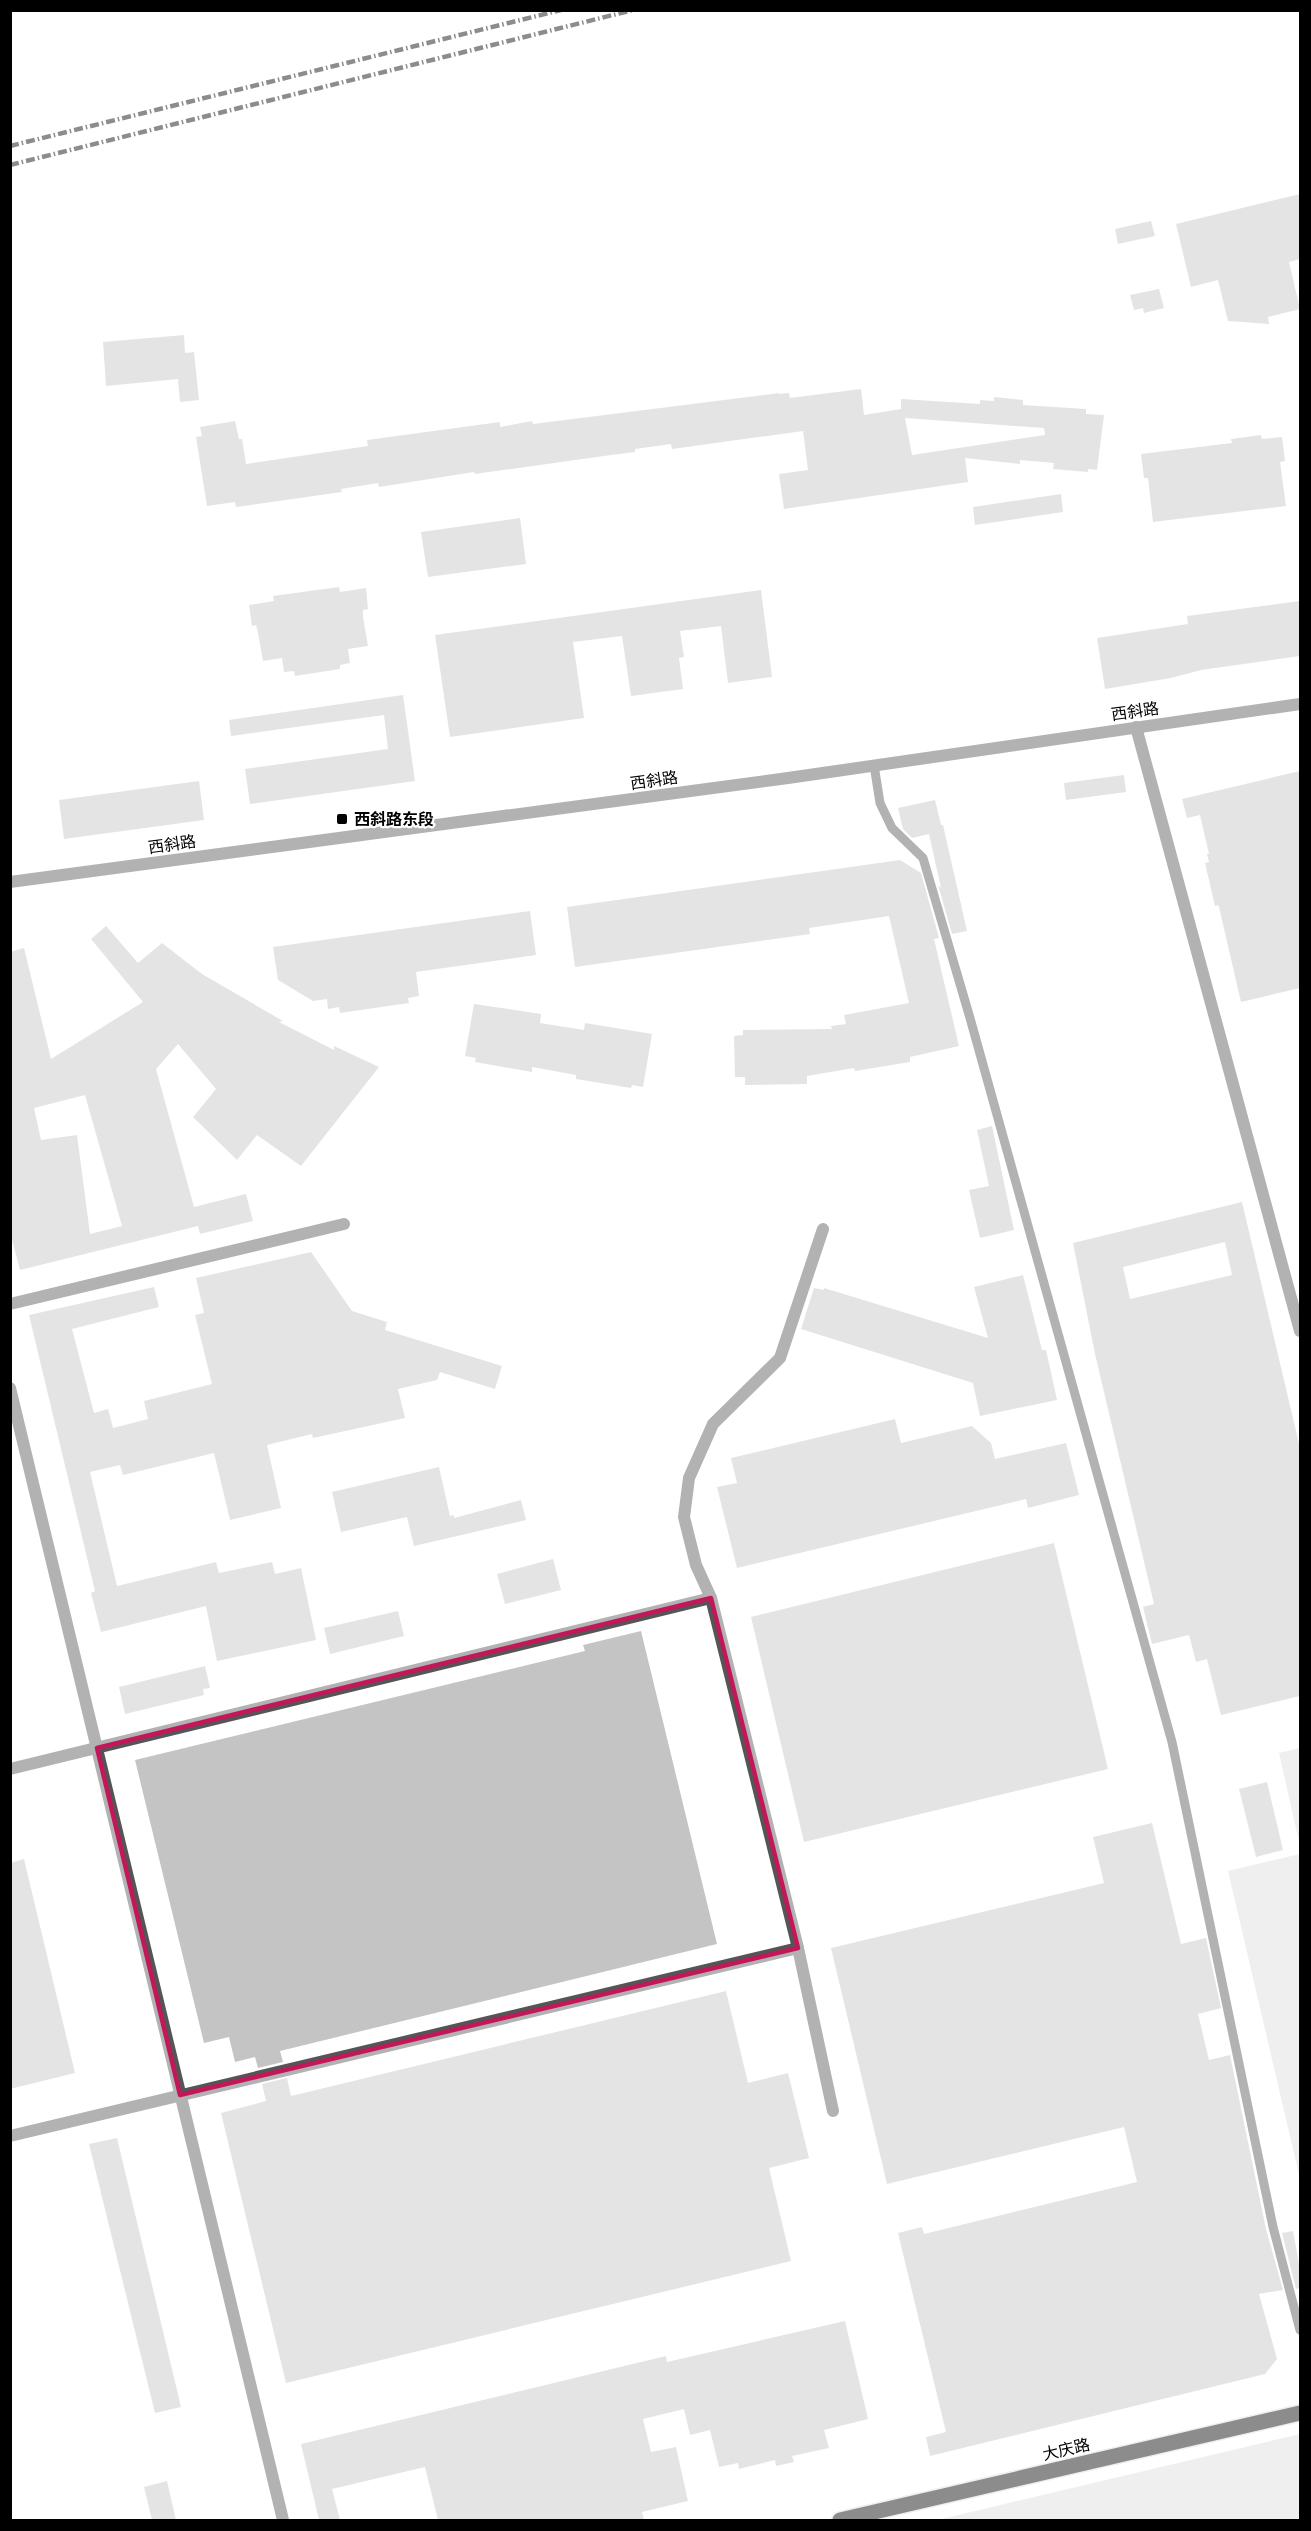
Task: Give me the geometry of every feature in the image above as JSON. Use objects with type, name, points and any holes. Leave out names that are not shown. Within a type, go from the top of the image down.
[{"type":"main road","name":"大庆路","points":[[840,2520],[1300,2412]]},
{"type":"street","name":"西斜路","points":[[10,882],[874,765],[1300,704]]},
{"type":"street","points":[[1136,727],[1300,1331]]},
{"type":"street","points":[[10,1304],[344,1224]]},
{"type":"street","points":[[823,1229],[780,1358],[713,1424],[689,1478],[684,1517],[696,1565],[711,1598],[798,1948],[833,2111]]},
{"type":"street","points":[[10,1388],[283,2520]]},
{"type":"street","points":[[10,1769],[711,1598]]},
{"type":"street","points":[[10,2136],[798,1948]]},
{"type":"lane","points":[[874,765],[880,803],[892,828],[923,858],[970,1018],[1172,1742],[1273,2227],[1300,2330]]},
{"type":"highlighted area","points":[[711,1598],[798,1948],[180,2095],[97,1748]]},
{"type":"shaded area","points":[[1300,1748],[1300,1846],[1279,1753]]},
{"type":"shaded area","points":[[1300,1854],[1300,2179],[1228,1871]]},
{"type":"shaded area","points":[[1300,2434],[1300,2520],[937,2520]]},
{"type":"building","points":[[1300,194],[1300,259],[1289,262],[1300,309],[1268,317],[1269,324],[1228,321],[1218,280],[1191,287],[1176,224]]},
{"type":"building","points":[[1151,221],[1155,236],[1118,244],[1115,229]]},
{"type":"building","points":[[1159,289],[1164,308],[1144,313],[1143,308],[1134,310],[1130,295]]},
{"type":"building","points":[[184,335],[185,353],[194,352],[199,400],[180,402],[178,379],[106,386],[103,342]]},
{"type":"building","points":[[861,389],[864,415],[901,409],[901,399],[980,404],[980,400],[994,401],[994,397],[1023,400],[1023,405],[1086,409],[1086,414],[1104,415],[1097,470],[1088,469],[1088,472],[1053,469],[1054,463],[1020,460],[1020,464],[965,458],[968,482],[784,509],[779,474],[808,470],[803,431],[672,449],[671,444],[635,449],[635,452],[475,474],[474,472],[379,487],[378,483],[341,489],[342,492],[236,507],[235,502],[207,506],[196,437],[202,436],[200,427],[235,421],[239,439],[242,439],[246,464],[368,446],[367,440],[500,422],[500,427],[532,421],[533,424],[779,393],[789,393],[790,398]],"holes":[[[905,418],[1044,428],[1045,435],[912,455]]]},
{"type":"building","points":[[1261,435],[1262,439],[1282,437],[1285,461],[1280,462],[1286,506],[1153,522],[1148,478],[1144,478],[1141,454],[1232,443],[1231,439]]},
{"type":"building","points":[[1061,494],[1063,512],[975,525],[973,507]]},
{"type":"building","points":[[520,518],[526,564],[428,577],[421,532]]},
{"type":"building","points":[[339,587],[340,592],[366,588],[368,609],[363,610],[363,617],[368,646],[348,649],[350,663],[340,665],[340,669],[295,676],[294,671],[284,672],[282,658],[263,661],[256,625],[252,626],[249,605],[274,601],[273,596]]},
{"type":"building","points":[[761,590],[772,677],[728,683],[721,626],[680,631],[684,657],[679,658],[683,689],[631,696],[622,636],[573,642],[584,718],[450,737],[435,635]]},
{"type":"building","points":[[1300,601],[1300,656],[1201,670],[1171,678],[1105,689],[1097,638],[1188,624],[1187,616]]},
{"type":"building","points":[[403,695],[415,781],[250,804],[245,769],[388,749],[384,715],[231,736],[229,720]]},
{"type":"building","points":[[1300,771],[1300,988],[1241,1002],[1219,907],[1215,906],[1205,863],[1209,862],[1207,854],[1209,854],[1200,815],[1187,818],[1182,799]]},
{"type":"building","points":[[1124,775],[1126,792],[1066,800],[1064,783]]},
{"type":"building","points":[[199,781],[204,820],[64,839],[59,800]]},
{"type":"building","points":[[935,800],[941,825],[943,825],[967,931],[952,934],[938,885],[941,888],[929,834],[912,838],[903,829],[898,808]]},
{"type":"building","points":[[900,860],[921,873],[939,938],[934,939],[959,1046],[910,1057],[910,1062],[807,1076],[807,1084],[745,1085],[745,1077],[735,1077],[734,1036],[743,1035],[743,1030],[832,1029],[831,1026],[846,1024],[844,1015],[909,1003],[889,916],[809,928],[810,934],[575,967],[567,907]]},
{"type":"building","points":[[530,911],[536,955],[416,972],[419,996],[408,998],[409,1003],[340,1013],[339,1007],[328,1009],[327,999],[313,1001],[278,980],[273,947]]},
{"type":"building","points":[[106,926],[138,963],[162,943],[202,974],[283,1021],[279,1022],[334,1050],[334,1046],[379,1067],[301,1166],[257,1135],[237,1160],[193,1117],[216,1089],[178,1044],[156,1069],[194,1207],[246,1194],[253,1221],[200,1234],[198,1226],[20,1270],[10,1232],[10,952],[24,948],[51,1059],[143,1002],[91,939]],"holes":[[[85,1095],[122,1226],[90,1234],[77,1135],[41,1140],[34,1108]]]},
{"type":"building","points":[[474,1004],[541,1014],[540,1023],[584,1030],[585,1023],[652,1034],[643,1087],[632,1085],[631,1088],[576,1079],[576,1075],[532,1067],[532,1072],[475,1062],[476,1058],[465,1056]]},
{"type":"building","points":[[992,1126],[1014,1230],[980,1238],[969,1190],[989,1186],[977,1130]]},
{"type":"building","points":[[1242,1202],[1300,1448],[1300,1696],[1221,1715],[1207,1659],[1196,1662],[1189,1635],[1152,1644],[1143,1607],[1154,1604],[1095,1354],[1073,1243]],"holes":[[[1225,1242],[1232,1275],[1130,1299],[1123,1267]]]},
{"type":"building","points":[[311,1252],[352,1311],[387,1322],[385,1330],[502,1366],[495,1389],[440,1372],[437,1380],[398,1389],[405,1418],[313,1438],[312,1434],[267,1445],[281,1508],[230,1520],[214,1453],[123,1475],[120,1465],[90,1472],[117,1586],[216,1562],[219,1573],[272,1562],[275,1574],[301,1568],[316,1640],[217,1661],[206,1606],[101,1632],[91,1593],[95,1591],[29,1315],[154,1287],[159,1307],[72,1329],[94,1413],[108,1409],[113,1428],[148,1419],[144,1401],[212,1384],[195,1315],[204,1313],[196,1278]]},
{"type":"building","points":[[1023,1275],[1042,1350],[1046,1350],[1057,1400],[980,1416],[973,1383],[801,1329],[814,1288],[824,1290],[824,1288],[988,1338],[974,1287]]},
{"type":"building","points":[[895,1419],[901,1443],[972,1426],[991,1443],[995,1459],[1066,1443],[1079,1495],[1028,1508],[1026,1499],[737,1568],[717,1487],[737,1483],[731,1458]]},
{"type":"building","points":[[439,1467],[450,1516],[454,1515],[454,1518],[521,1500],[526,1520],[414,1546],[407,1517],[341,1532],[332,1492]]},
{"type":"building","points":[[1054,1543],[1108,1769],[804,1842],[751,1617]]},
{"type":"building","points":[[553,1559],[561,1590],[505,1604],[497,1574]]},
{"type":"building","points":[[398,1611],[404,1636],[330,1654],[324,1628]]},
{"type":"building","points":[[641,1631],[717,1944],[280,2051],[283,2062],[258,2068],[255,2057],[235,2062],[229,2037],[204,2043],[135,1760],[585,1651],[583,1645]]},
{"type":"building","points":[[205,1666],[210,1688],[203,1689],[204,1695],[125,1714],[119,1687]]},
{"type":"building","points":[[1267,1782],[1283,1850],[1256,1857],[1239,1789]]},
{"type":"building","points":[[1152,1823],[1181,1944],[1206,1938],[1221,2008],[1198,2014],[1209,2060],[1230,2055],[1266,2229],[1283,2290],[1259,2294],[1277,2359],[1265,2374],[930,2456],[926,2437],[946,2432],[898,2233],[922,2227],[924,2234],[1137,2182],[1124,2127],[887,2184],[831,1948],[1104,1883],[1093,1837]]},
{"type":"building","points":[[24,1859],[75,2073],[10,2089],[10,1863]]},
{"type":"building","points":[[726,1991],[748,2083],[788,2073],[809,2158],[769,2168],[791,2261],[286,2383],[221,2113],[266,2101],[262,2084],[287,2078],[291,2096]]},
{"type":"building","points":[[117,2138],[181,2407],[155,2413],[89,2144]]},
{"type":"building","points":[[1293,2231],[1300,2269],[1300,2288],[1296,2289],[1282,2233]]},
{"type":"building","points":[[845,2321],[868,2419],[824,2430],[829,2448],[792,2456],[794,2462],[776,2466],[775,2460],[739,2469],[738,2463],[719,2467],[710,2430],[690,2435],[684,2409],[643,2419],[651,2452],[676,2447],[688,2501],[642,2512],[644,2520],[438,2520],[425,2467],[332,2489],[340,2520],[319,2520],[301,2444],[666,2356],[667,2362]]},
{"type":"building","points":[[167,2481],[176,2520],[152,2520],[144,2487]]},
{"type":"railway","points":[[10,146],[561,10]]},
{"type":"railway","points":[[10,165],[633,10]]},
{"type":"place","name":"西斜路东段","points":[[342,819]]}]
